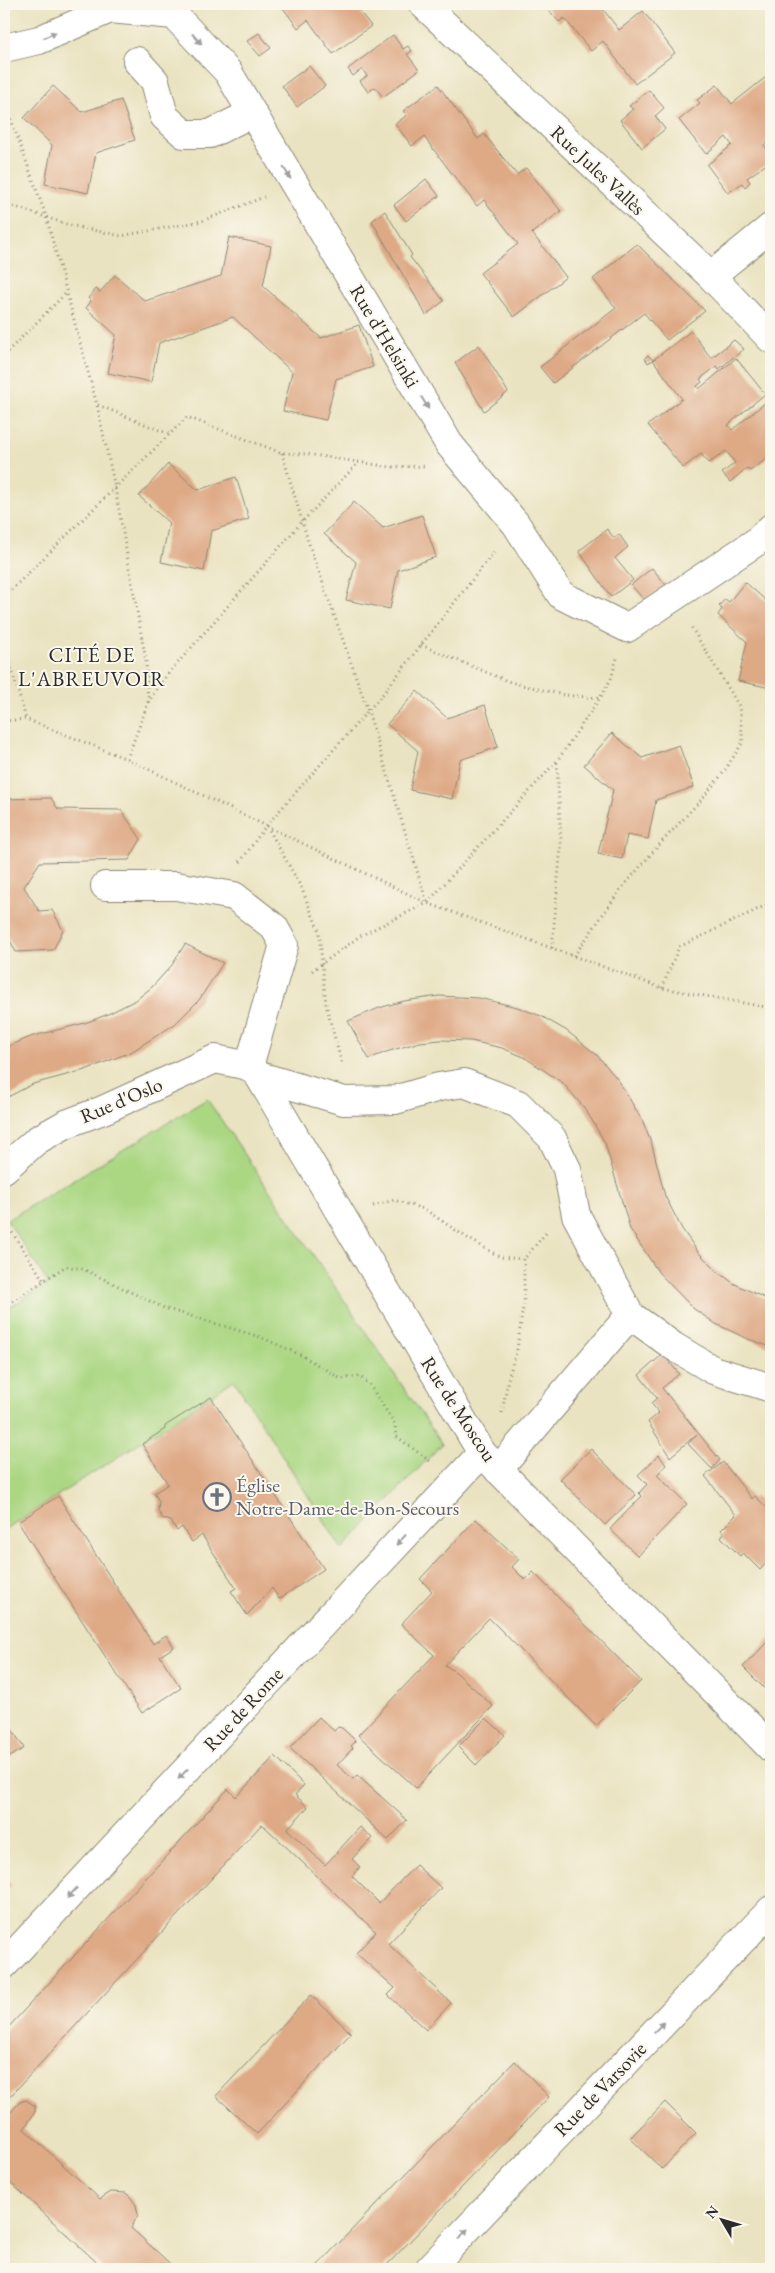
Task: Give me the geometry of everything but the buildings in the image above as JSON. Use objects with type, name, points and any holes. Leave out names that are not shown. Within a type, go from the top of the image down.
[{"type":"street","name":"Rue Jules Vallès","points":[[423,4],[710,276],[771,338]]},
{"type":"street","name":"Rue d'Helsinki","points":[[4,48],[39,40],[110,9],[174,15],[228,72],[449,444],[516,524],[560,595],[627,628]]},
{"type":"street","points":[[137,61],[155,81],[164,116],[184,134],[210,134],[252,113]]},
{"type":"street","points":[[710,276],[771,227]]},
{"type":"street","points":[[627,628],[756,542],[771,528]]},
{"type":"street","points":[[105,886],[176,886],[234,896],[274,927],[284,945],[272,986],[254,1071]]},
{"type":"street","name":"Rue d'Oslo","points":[[4,1169],[37,1140],[66,1124],[103,1110],[214,1059],[344,1101],[395,1100],[439,1087],[464,1083],[518,1104],[552,1138],[567,1169],[576,1215],[630,1315]]},
{"type":"street","name":"Rue de Moscou","points":[[254,1071],[490,1461],[771,1748]]},
{"type":"street","points":[[630,1315],[673,1346],[713,1370],[771,1388]]},
{"type":"street","name":"Rue de Rome","points":[[4,1966],[456,1481],[490,1461],[630,1315]]},
{"type":"street","name":"Rue de Varsovie","points":[[429,2269],[771,1910]]},
{"type":"path","points":[[4,103],[46,216],[97,405],[115,488],[146,661],[148,703]]},
{"type":"path","points":[[4,204],[69,225],[121,236],[202,221],[294,185]]},
{"type":"path","points":[[4,355],[67,293]]},
{"type":"path","points":[[97,405],[170,434]]},
{"type":"path","points":[[4,597],[187,417],[282,453],[307,454],[390,467],[467,466]]},
{"type":"path","points":[[282,453],[302,522],[368,711],[427,904]]},
{"type":"path","points":[[127,759],[148,703],[161,682],[302,522],[358,462]]},
{"type":"path","points":[[234,896],[232,873],[266,826],[368,711],[516,524]]},
{"type":"path","points":[[574,956],[620,890],[707,794],[743,742],[739,706],[716,672],[696,632],[669,600]]},
{"type":"path","points":[[272,986],[315,970],[360,936],[427,904],[557,761],[611,679],[627,628]]},
{"type":"path","points":[[421,645],[510,682],[564,695],[600,698]]},
{"type":"path","points":[[4,650],[8,657],[26,719]]},
{"type":"path","points":[[4,721],[26,719],[127,759],[427,904],[662,988],[771,1008]]},
{"type":"path","points":[[552,948],[561,845],[557,761]]},
{"type":"path","points":[[662,988],[679,946],[771,903]]},
{"type":"path","points":[[341,1215],[394,1200],[424,1209],[500,1257],[524,1259]]},
{"type":"path","points":[[490,1461],[508,1379],[517,1349],[524,1301],[524,1259],[543,1238],[558,1217],[576,1215]]},
{"type":"path","points":[[4,1220],[44,1281]]},
{"type":"path","points":[[4,1307],[66,1266],[84,1269],[164,1308],[260,1337],[301,1355],[341,1379],[359,1376],[370,1384],[395,1424],[396,1436],[456,1481]]},
{"type":"green space","points":[[207,1099],[442,1444],[342,1549],[234,1380],[4,1530],[4,1311],[48,1283],[7,1220]]},
{"type":"place","name":"Église Notre-Dame-de-Bon-Secours","points":[[217,1497]]},
{"type":"district","name":"CITÉ DE L'ABREUVOIR","points":[[92,667]]}]
